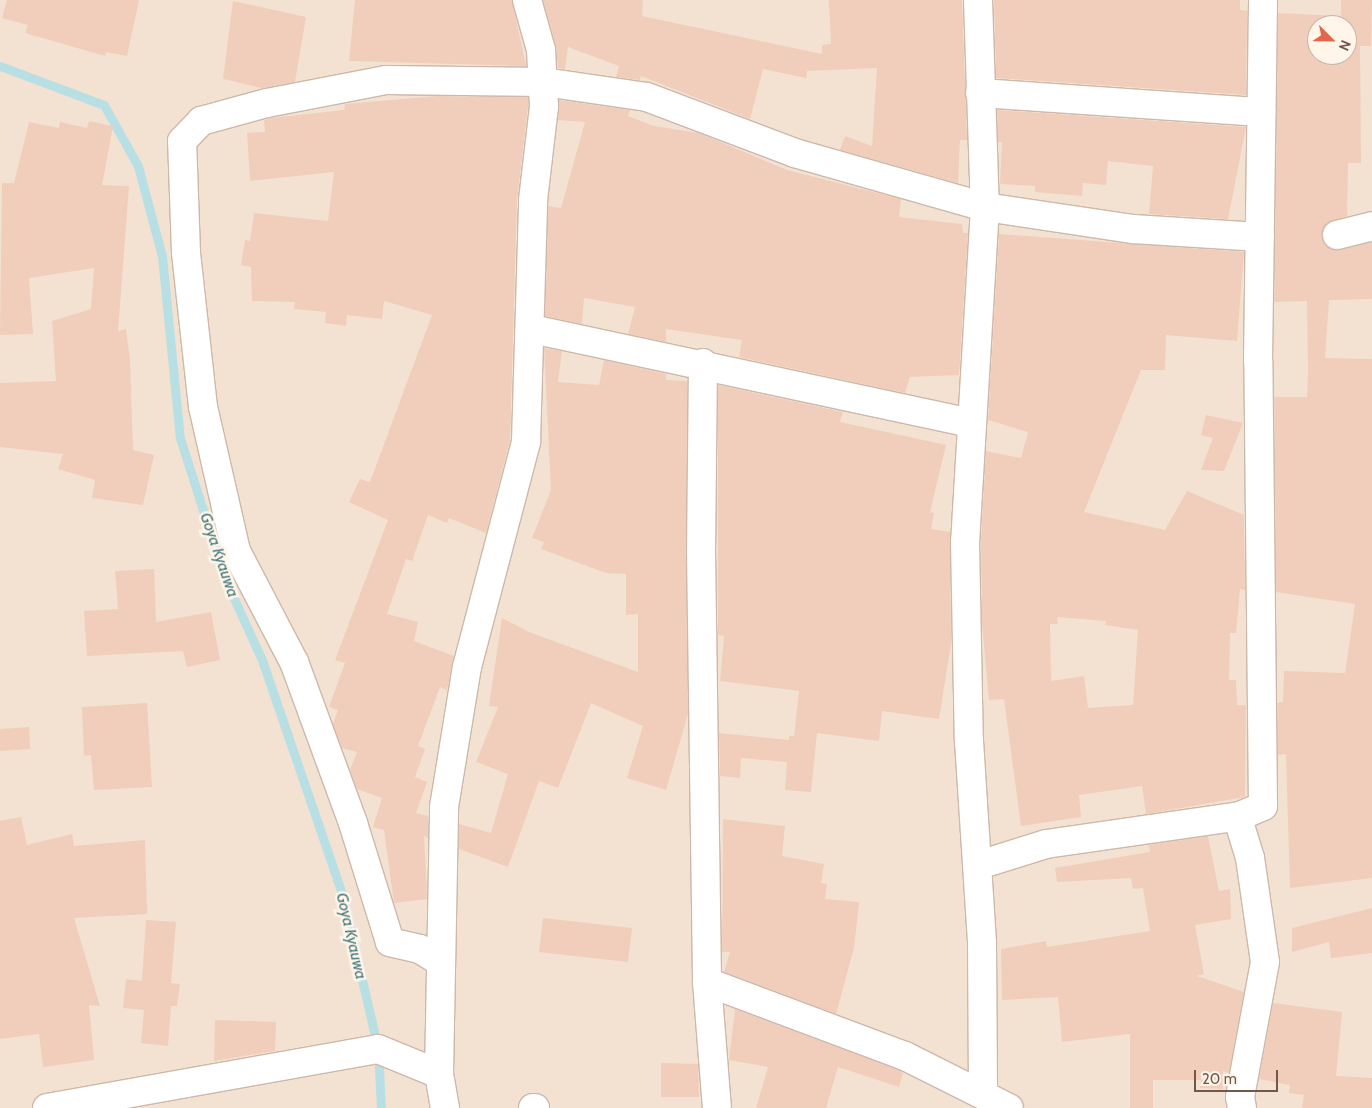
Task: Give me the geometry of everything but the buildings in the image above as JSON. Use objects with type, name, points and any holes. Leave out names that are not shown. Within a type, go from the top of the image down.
[{"type":"street","points":[[445,1108],[439,1074],[439,961],[444,807],[467,667],[526,442],[532,329],[533,200],[544,82],[541,50],[527,0]]},
{"type":"street","points":[[978,0],[985,207],[980,340],[971,423],[965,541],[969,742],[979,865],[982,1091]]},
{"type":"street","points":[[979,865],[1046,844],[1240,816],[1263,806],[1260,237],[1263,0]]},
{"type":"street","points":[[439,961],[420,949],[390,942],[353,823],[294,662],[236,551],[203,407],[186,253],[182,141],[201,121],[228,112],[386,80],[544,82],[647,97],[795,153],[985,207],[1133,229],[1260,237]]},
{"type":"street","points":[[980,93],[1261,112]]},
{"type":"street","points":[[1338,235],[1372,226]]},
{"type":"street","points":[[532,329],[703,363],[971,423]]},
{"type":"street","points":[[703,363],[701,550],[707,982],[717,1108]]},
{"type":"street","points":[[1240,816],[1265,962],[1240,1097],[1242,1108]]},
{"type":"street","points":[[707,982],[905,1056],[982,1091],[1009,1108]]},
{"type":"street","points":[[47,1108],[378,1049],[439,1074]]},
{"type":"shaded area","points":[[0,0],[1372,0],[1372,1108],[0,1108]]},
{"type":"waterway","name":"Goya Kyauwa","points":[[0,66],[104,105],[138,166],[162,256],[180,438],[225,579],[262,660],[342,893],[378,1049],[381,1108]]}]
